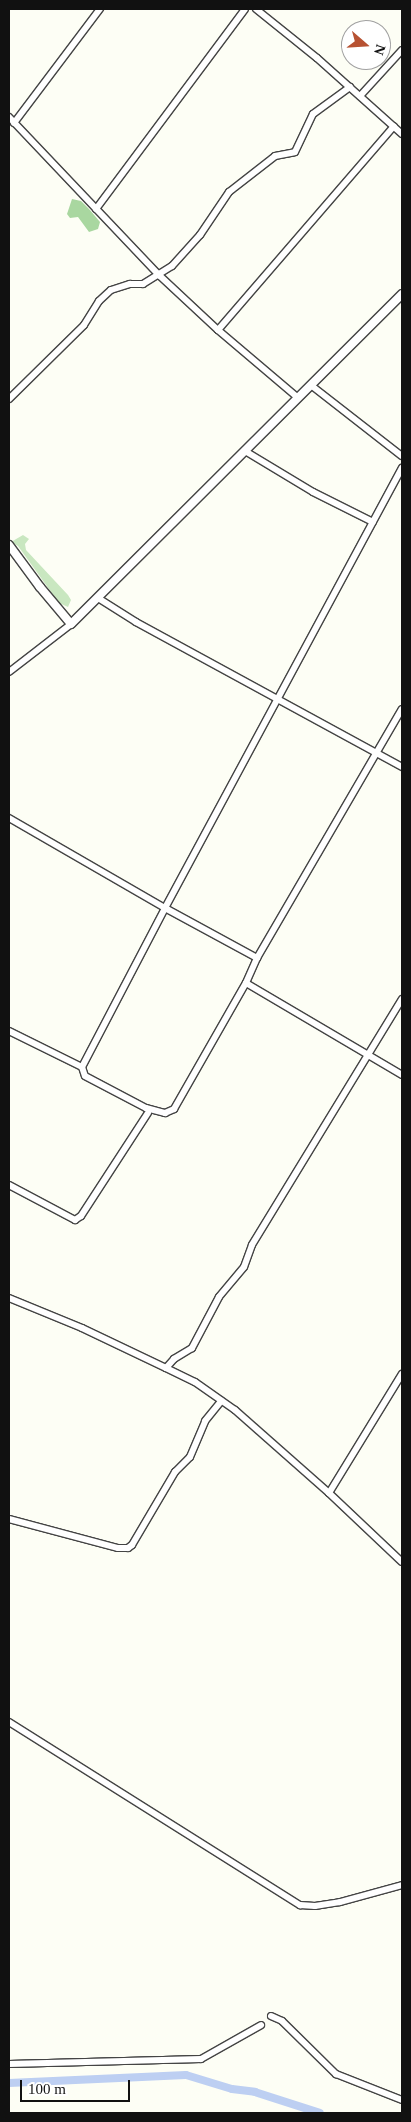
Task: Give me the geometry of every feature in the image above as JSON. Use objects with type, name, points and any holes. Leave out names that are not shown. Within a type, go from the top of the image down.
[{"type":"street","points":[[14,123],[100,9]]},
{"type":"street","points":[[96,209],[244,9]]},
{"type":"street","points":[[256,9],[350,87],[402,134]]},
{"type":"street","points":[[360,96],[402,50]]},
{"type":"street","points":[[9,399],[84,325],[99,301],[111,290],[130,284],[143,284],[172,266],[189,247],[229,192],[275,156],[282,153],[295,152],[313,114],[350,87]]},
{"type":"street","points":[[9,117],[158,274],[218,330],[297,396]]},
{"type":"street","points":[[218,330],[394,126]]},
{"type":"street","points":[[9,672],[71,624],[245,451],[297,396],[312,386],[402,294]]},
{"type":"street","points":[[312,386],[402,456]]},
{"type":"street","points":[[245,451],[313,492],[373,522]]},
{"type":"street","points":[[402,468],[164,908],[82,1066],[85,1076],[146,1108],[166,1113],[174,1110],[246,983],[257,958],[402,709]]},
{"type":"street","points":[[9,545],[40,587],[71,624]]},
{"type":"street","points":[[98,598],[136,622],[402,767]]},
{"type":"street","points":[[9,818],[164,908],[257,958]]},
{"type":"street","points":[[246,983],[402,1075]]},
{"type":"street","points":[[166,1368],[174,1359],[192,1348],[219,1297],[244,1267],[252,1245],[402,999]]},
{"type":"street","points":[[9,1031],[82,1066]]},
{"type":"street","points":[[9,1185],[74,1220],[81,1216],[148,1113]]},
{"type":"street","points":[[9,1298],[82,1328],[195,1382],[235,1410],[329,1493],[402,1562]]},
{"type":"street","points":[[329,1493],[402,1374]]},
{"type":"street","points":[[9,1519],[118,1548],[128,1548],[132,1545],[175,1472],[190,1457],[205,1420],[221,1401]]},
{"type":"street","points":[[9,1722],[300,1905],[315,1906],[340,1902],[402,1885]]},
{"type":"street","points":[[271,2016],[282,2021],[336,2074],[402,2100]]},
{"type":"street","points":[[9,2064],[201,2059],[261,2025]]},
{"type":"green space","points":[[72,199],[81,201],[89,209],[100,222],[98,229],[89,232],[78,217],[70,218],[67,214]]},
{"type":"green space","points":[[23,535],[29,539],[25,544],[26,550],[68,595],[71,600],[68,607],[59,603],[18,546],[11,542]]},
{"type":"waterway","points":[[9,2083],[186,2075],[232,2089],[255,2092],[320,2113]]}]
